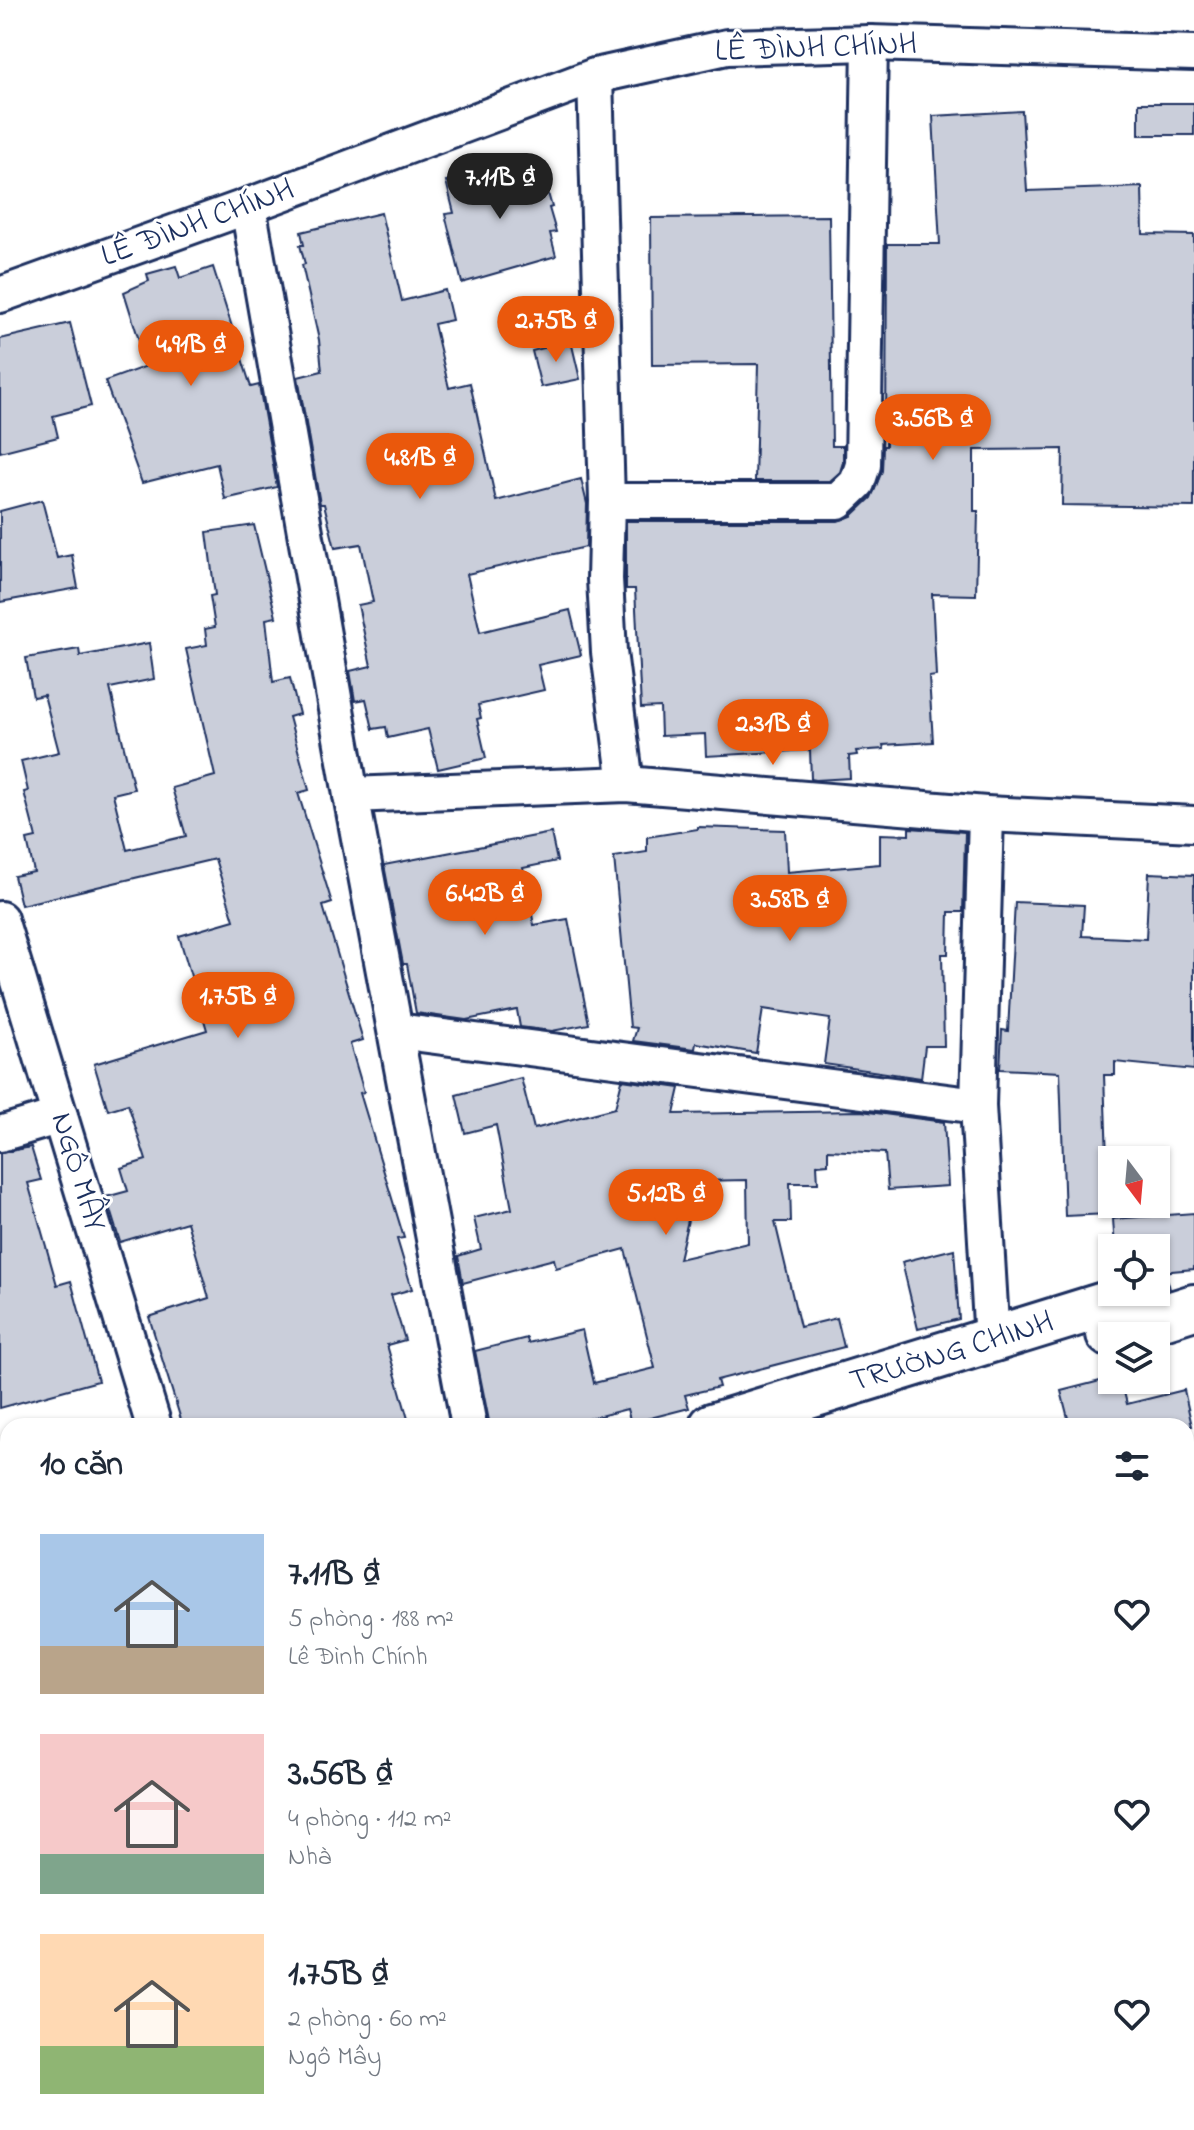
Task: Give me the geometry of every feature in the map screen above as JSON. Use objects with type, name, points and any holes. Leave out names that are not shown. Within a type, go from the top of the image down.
[{"type":"street","name":"LÊ ĐÌNH CHÍNH","points":[[0,295],[595,76],[727,47],[870,43],[1194,53]]},
{"type":"street","points":[[607,501],[838,501],[857,483],[863,465],[870,43]]},
{"type":"street","points":[[595,76],[607,501],[605,579],[609,652],[626,784]]},
{"type":"street","points":[[248,206],[351,795],[468,1418]]},
{"type":"street","points":[[351,795],[626,784],[986,814],[1194,824]]},
{"type":"street","points":[[986,814],[978,1106],[992,1341]]},
{"type":"street","name":"NGÔ MÂY","points":[[0,919],[152,1418]]},
{"type":"street","points":[[397,1031],[978,1106]]},
{"type":"street","points":[[0,1134],[60,1116]]},
{"type":"street","points":[[1170,1285],[1194,1277]]},
{"type":"street","name":"TRƯỜNG CHINH","points":[[738,1418],[1102,1306]]},
{"type":"street","name":"TRƯỜNG CHINH","points":[[834,1418],[1194,1307]]},
{"type":"building","points":[[1139,103],[1194,103],[1194,135],[1139,135]]},
{"type":"building","points":[[1022,111],[1027,191],[1142,187],[1143,234],[1194,235],[1194,507],[1062,505],[1063,449],[974,450],[974,511],[978,511],[976,595],[932,594],[936,676],[929,677],[933,742],[883,745],[884,749],[856,751],[857,755],[849,756],[850,778],[816,780],[811,779],[810,750],[706,756],[705,734],[661,736],[660,707],[641,708],[635,589],[626,589],[626,521],[838,521],[852,516],[871,498],[882,471],[883,446],[886,446],[887,244],[940,244],[933,116]]},
{"type":"building","points":[[539,162],[552,207],[549,208],[556,232],[550,233],[556,256],[462,283],[445,214],[454,213],[446,181],[496,168],[497,173]]},
{"type":"building","points":[[381,213],[402,301],[445,290],[452,320],[434,324],[449,388],[470,383],[496,501],[581,479],[587,504],[586,547],[467,574],[480,632],[570,610],[581,655],[538,665],[544,690],[478,705],[481,718],[477,719],[486,758],[438,769],[428,729],[388,738],[386,727],[373,729],[366,699],[355,701],[350,671],[371,666],[358,605],[373,602],[361,544],[335,548],[324,504],[320,504],[298,377],[322,371],[319,340],[302,265],[305,264],[300,245],[304,245],[301,232]]},
{"type":"building","points":[[829,216],[832,446],[843,446],[843,462],[840,472],[830,481],[755,481],[758,364],[652,365],[651,218]]},
{"type":"building","points":[[176,266],[180,278],[213,267],[251,387],[259,385],[277,487],[225,499],[217,464],[142,483],[105,381],[147,366],[124,292],[149,281],[147,274]]},
{"type":"building","points":[[70,323],[91,406],[53,416],[58,437],[0,452],[0,339]]},
{"type":"building","points":[[571,341],[580,379],[541,387],[532,351]]},
{"type":"building","points":[[42,500],[57,558],[72,555],[78,588],[0,602],[0,511]]},
{"type":"building","points":[[254,525],[276,617],[266,619],[273,682],[290,678],[299,714],[289,717],[309,790],[298,793],[332,903],[323,906],[363,1040],[350,1044],[364,1092],[360,1093],[404,1238],[397,1239],[412,1289],[391,1295],[405,1340],[387,1345],[408,1418],[181,1418],[149,1317],[209,1298],[187,1222],[120,1242],[106,1197],[128,1191],[121,1168],[146,1160],[128,1104],[108,1110],[94,1064],[207,1030],[179,936],[234,920],[215,859],[21,905],[14,876],[34,872],[27,840],[36,838],[24,792],[28,791],[21,761],[59,752],[44,695],[33,697],[26,658],[79,649],[80,656],[149,643],[154,679],[110,688],[134,789],[113,794],[127,850],[186,836],[172,788],[215,776],[186,649],[207,645],[205,629],[215,627],[210,596],[215,595],[207,532]]},
{"type":"building","points":[[698,827],[785,830],[787,872],[880,864],[880,834],[909,835],[909,828],[965,832],[963,912],[949,912],[948,954],[942,954],[944,1046],[925,1046],[921,1078],[824,1064],[830,1019],[763,1009],[756,1053],[696,1043],[695,1049],[633,1041],[637,1028],[630,1027],[614,857],[647,852],[647,837]]},
{"type":"building","points":[[551,833],[557,861],[523,868],[534,925],[568,919],[589,1024],[552,1031],[520,1027],[517,1010],[466,1020],[416,1013],[384,865]]},
{"type":"building","points":[[1149,873],[1194,875],[1194,1070],[1115,1062],[1115,1075],[1104,1075],[1107,1146],[1098,1146],[1098,1214],[1065,1216],[1060,1072],[1000,1069],[1002,1030],[1008,1031],[1015,902],[1084,905],[1082,936],[1146,939]]},
{"type":"building","points":[[521,1078],[534,1129],[615,1108],[622,1080],[680,1088],[674,1114],[861,1111],[944,1122],[948,1186],[888,1190],[885,1153],[828,1150],[828,1164],[817,1165],[818,1183],[790,1183],[791,1222],[775,1222],[800,1327],[837,1318],[844,1347],[717,1380],[719,1387],[685,1395],[689,1408],[650,1418],[630,1418],[627,1409],[592,1418],[488,1418],[475,1351],[527,1338],[528,1343],[582,1330],[594,1383],[655,1368],[625,1249],[556,1268],[554,1259],[463,1283],[458,1256],[481,1249],[474,1218],[512,1209],[496,1125],[465,1133],[456,1095]],"holes":[[[747,1180],[748,1243],[679,1259],[697,1181]]]},
{"type":"building","points":[[31,1147],[41,1180],[28,1183],[57,1285],[71,1281],[98,1381],[0,1408],[0,1153]]},
{"type":"building","points":[[1194,1213],[1194,1269],[1170,1271],[1170,1234],[1114,1234],[1113,1219],[1170,1218],[1170,1215]]},
{"type":"building","points":[[954,1249],[959,1319],[918,1329],[902,1262]]},
{"type":"building","points":[[1098,1382],[1098,1394],[1124,1394],[1127,1404],[1184,1390],[1190,1418],[1068,1418],[1061,1391]]}]
